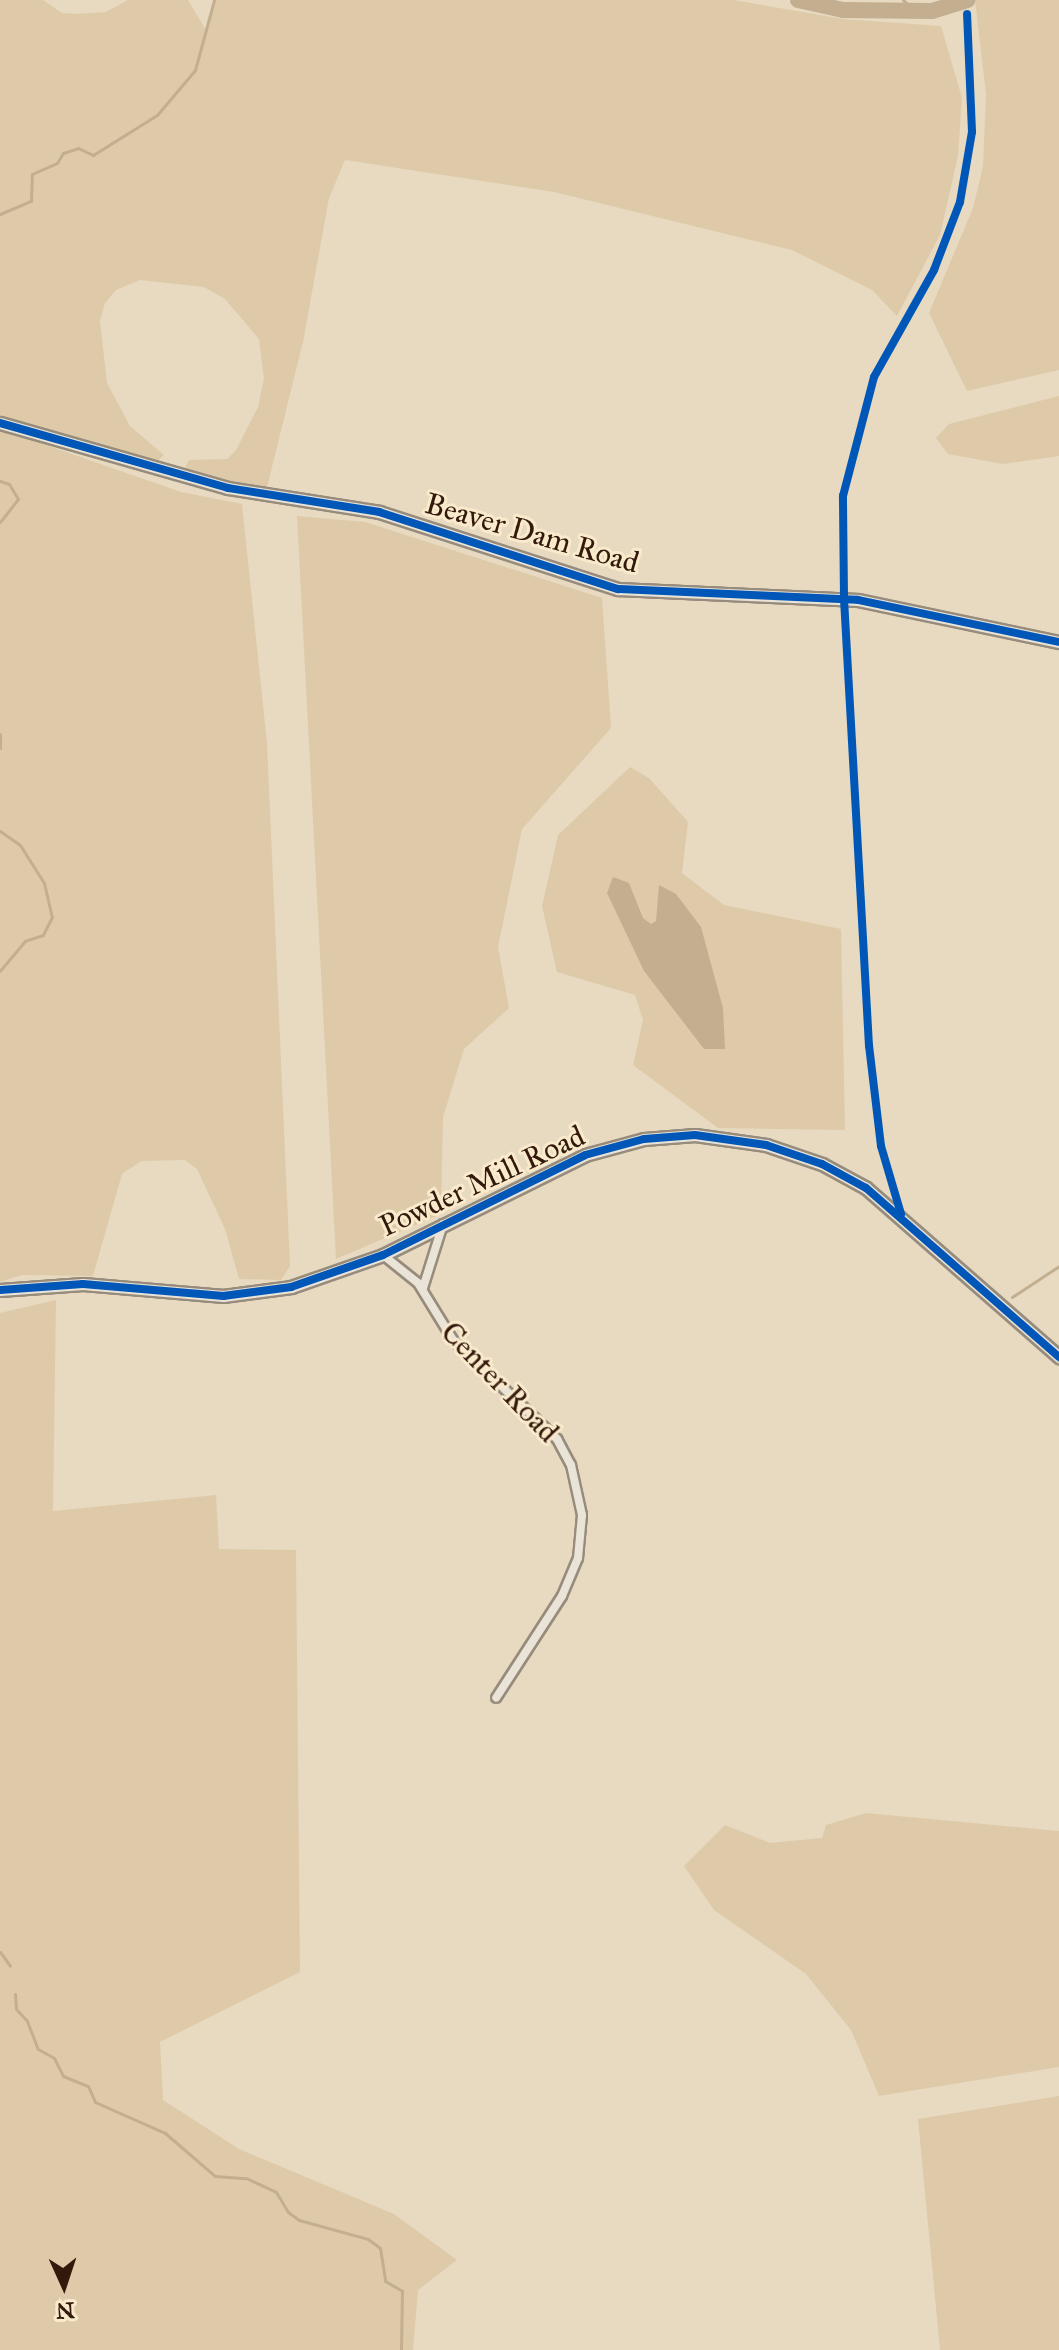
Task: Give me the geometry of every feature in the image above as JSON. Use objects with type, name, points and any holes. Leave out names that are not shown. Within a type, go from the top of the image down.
[{"type":"main road","name":"Beaver Dam Road","points":[[0,423],[228,488],[379,512],[618,589],[844,598],[1059,642]]},
{"type":"main road","name":"Powder Mill Road","points":[[0,1290],[83,1284],[244,1295],[307,1283],[383,1255],[555,1168],[623,1143],[695,1135],[766,1145],[822,1164],[866,1188],[1059,1357]]},
{"type":"street","points":[[423,1288],[443,1224]]},
{"type":"street","name":"Center Road","points":[[383,1255],[423,1288],[453,1340],[557,1439],[578,1491],[582,1540],[572,1575],[496,1698]]},
{"type":"shaded area","points":[[0,0],[43,0],[62,13],[77,14],[106,12],[128,0],[188,0],[206,30],[214,0],[734,0],[843,19],[941,26],[962,98],[958,156],[940,235],[897,316],[872,290],[792,250],[554,192],[345,160],[329,198],[303,342],[265,495],[182,474],[189,460],[227,459],[236,450],[258,407],[264,379],[259,339],[225,299],[204,287],[140,280],[116,290],[105,303],[100,321],[107,383],[130,426],[164,455],[152,466],[0,423]]},
{"type":"shaded area","points":[[975,0],[1059,0],[1059,370],[967,391],[929,313],[973,208],[983,166],[986,94]]},
{"type":"shaded area","points":[[1059,396],[1059,456],[1003,464],[948,454],[936,438],[949,424]]},
{"type":"shaded area","points":[[0,429],[181,492],[242,504],[267,743],[290,1266],[281,1280],[239,1279],[225,1229],[197,1169],[185,1160],[141,1161],[122,1174],[93,1276],[22,1275],[0,1282]]},
{"type":"shaded area","points":[[297,516],[365,522],[602,598],[611,728],[522,829],[498,947],[509,1008],[464,1049],[443,1117],[441,1214],[336,1259]]},
{"type":"shaded area","points":[[630,767],[649,778],[688,822],[682,873],[724,905],[841,929],[845,1130],[718,1128],[633,1065],[643,1020],[635,995],[557,972],[542,906],[558,835]]},
{"type":"shaded area","points":[[613,877],[629,883],[643,918],[651,924],[656,921],[659,885],[676,894],[701,927],[723,1008],[725,1049],[704,1049],[644,971],[607,893]]},
{"type":"shaded area","points":[[56,1300],[53,1511],[216,1495],[219,1549],[296,1550],[300,1972],[160,2042],[163,2100],[239,2149],[394,2214],[457,2260],[418,2290],[413,2350],[0,2350],[0,1313]]},
{"type":"shaded area","points":[[866,1813],[1059,1831],[1059,2067],[879,2096],[851,2030],[806,1974],[714,1910],[684,1866],[725,1825],[770,1843],[822,1838],[826,1825]]},
{"type":"shaded area","points":[[1059,2096],[1059,2350],[940,2350],[918,2119]]},
{"type":"waterway","points":[[0,214],[31,201],[32,174],[57,163],[63,153],[78,148],[93,155],[157,115],[195,70],[214,0]]},
{"type":"waterway","points":[[798,0],[843,10],[932,11],[967,0]]},
{"type":"waterway","points":[[903,0],[911,7]]},
{"type":"waterway","points":[[0,481],[9,484],[18,499],[0,522]]},
{"type":"waterway","points":[[0,734],[0,748]]},
{"type":"waterway","points":[[0,831],[20,845],[44,883],[52,917],[43,935],[25,941],[0,971]]},
{"type":"waterway","points":[[1012,1297],[1059,1266]]},
{"type":"waterway","points":[[0,1952],[10,1966]]},
{"type":"waterway","points":[[15,1994],[16,2009],[27,2021],[38,2049],[54,2058],[63,2076],[88,2086],[95,2102],[165,2133],[215,2176],[246,2178],[276,2192],[288,2212],[299,2220],[368,2239],[380,2248],[385,2281],[402,2291],[401,2350]]},
{"type":"cycle path","points":[[901,1214],[881,1146],[869,1046],[844,598],[843,496],[874,377],[934,270],[960,202],[972,132],[967,14]]},
{"type":"cycle path","points":[[0,423],[228,488],[379,512],[618,589],[858,600],[1059,642]]},
{"type":"cycle path","points":[[0,1290],[83,1284],[223,1296],[291,1287],[383,1255],[585,1155],[644,1139],[695,1135],[766,1145],[822,1164],[866,1188],[1059,1357]]}]
